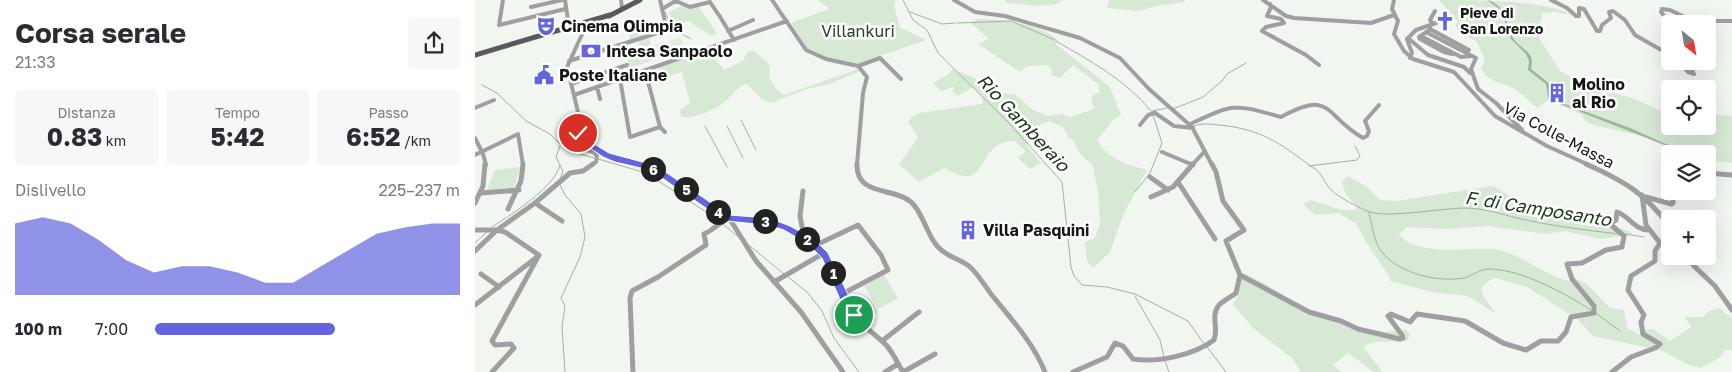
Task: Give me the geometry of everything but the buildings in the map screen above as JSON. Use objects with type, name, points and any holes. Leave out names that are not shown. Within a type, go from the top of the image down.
[{"type":"main road","points":[[475,55],[581,27],[640,0]]},
{"type":"main road","points":[[475,55],[569,28],[581,27]]},
{"type":"street","points":[[503,0],[499,25],[565,8]]},
{"type":"street","points":[[531,7],[563,0],[569,28]]},
{"type":"street","points":[[621,0],[622,9]]},
{"type":"street","points":[[569,61],[667,30],[660,0]]},
{"type":"street","points":[[661,9],[677,0],[690,7],[710,2],[734,40]]},
{"type":"street","points":[[772,0],[806,50],[826,59],[858,66],[880,58],[901,79]]},
{"type":"street","points":[[955,0],[975,12],[1005,16],[1079,38],[1119,56],[1149,89],[1192,126],[1216,172],[1223,201],[1243,230],[1226,241],[1240,275],[1236,293],[1221,303],[1214,313],[1215,337],[1208,344],[1146,361],[1133,359],[1123,346],[1115,343],[1107,357],[1102,361],[1088,364],[1073,372]]},
{"type":"street","points":[[1263,0],[1284,15],[1293,18],[1371,23],[1394,15]]},
{"type":"street","points":[[1394,0],[1392,6],[1398,21],[1394,35],[1410,58]]},
{"type":"street","points":[[1551,0],[1567,8],[1576,16],[1579,16],[1579,8],[1584,9],[1597,31],[1600,31],[1602,25],[1611,18],[1609,12],[1614,12],[1625,20],[1635,36],[1661,50]]},
{"type":"street","points":[[1270,4],[1271,7],[1267,16],[1281,19],[1285,23],[1266,27],[1262,31],[1319,64]]},
{"type":"street","points":[[1664,15],[1661,12],[1662,9],[1668,9],[1681,15]]},
{"type":"street","points":[[1408,38],[1417,30],[1435,24],[1430,19],[1435,11]]},
{"type":"street","points":[[729,31],[753,20]]},
{"type":"street","points":[[1716,21],[1732,20]]},
{"type":"street","points":[[574,95],[787,22]]},
{"type":"street","points":[[578,136],[580,121],[567,70],[581,27]]},
{"type":"street","points":[[579,36],[581,27]]},
{"type":"street","points":[[1432,30],[1476,58],[1471,67],[1478,89],[1496,103],[1525,133]]},
{"type":"street","points":[[1420,36],[1432,30],[1439,30]]},
{"type":"street","points":[[1426,32],[1435,39],[1469,53]]},
{"type":"street","points":[[1420,36],[1441,51],[1464,58],[1469,53]]},
{"type":"street","points":[[1420,36],[1453,54]]},
{"type":"street","points":[[1408,38],[1412,53],[1410,58]]},
{"type":"street","points":[[1408,38],[1428,55],[1464,67],[1473,76]]},
{"type":"street","points":[[1431,41],[1435,39]]},
{"type":"street","name":"Via Colle-Massa","points":[[1410,58],[1421,64],[1452,71],[1464,80],[1483,107],[1554,149],[1605,172],[1643,196],[1661,217]]},
{"type":"street","points":[[571,84],[627,65]]},
{"type":"street","points":[[858,66],[867,79],[863,93],[858,143],[857,172],[860,178],[875,190],[903,197],[912,202],[935,244],[949,257],[970,267],[1033,346],[1045,372]]},
{"type":"street","points":[[645,70],[659,127],[665,132]]},
{"type":"street","points":[[1686,70],[1694,74],[1692,70]]},
{"type":"street","points":[[620,79],[631,139],[659,127]]},
{"type":"street","points":[[597,87],[600,99]]},
{"type":"street","points":[[475,108],[494,100]]},
{"type":"street","points":[[1140,125],[1148,115],[1155,113],[1174,126],[1192,126],[1214,112],[1229,107],[1246,106],[1281,117],[1304,105],[1321,104],[1329,107],[1363,138],[1367,136],[1369,131],[1365,121],[1379,105]]},
{"type":"street","points":[[475,155],[518,134],[525,159],[519,190],[508,209]]},
{"type":"street","points":[[475,251],[497,230],[535,203],[570,173],[583,171],[596,162],[597,156],[593,152],[570,145],[568,141],[578,136]]},
{"type":"street","points":[[578,136],[615,159],[647,166],[665,175],[728,218],[735,225],[756,261],[805,316],[843,372]]},
{"type":"street","points":[[475,138],[483,151],[488,170],[481,193],[475,203]]},
{"type":"street","points":[[1151,197],[1168,190],[1178,182],[1205,151]]},
{"type":"street","points":[[1162,152],[1193,165]]},
{"type":"street","points":[[1716,174],[1732,175]]},
{"type":"street","points":[[1149,177],[1168,190]]},
{"type":"street","points":[[1178,182],[1215,239]]},
{"type":"street","points":[[481,193],[519,190]]},
{"type":"street","points":[[801,235],[803,232],[799,222],[799,215],[803,191]]},
{"type":"street","points":[[1612,372],[1631,357],[1655,348],[1660,344],[1643,334],[1641,322],[1644,315],[1629,290],[1631,276],[1655,261],[1655,251],[1661,243],[1648,230],[1645,221],[1643,196],[1671,204],[1673,200]]},
{"type":"street","points":[[535,203],[562,221]]},
{"type":"street","points":[[1240,275],[1309,312],[1341,321],[1358,329],[1400,340],[1403,338],[1403,334],[1392,324],[1388,316],[1391,314],[1410,322],[1417,314],[1465,322],[1503,343],[1526,350],[1534,343],[1541,341],[1556,343],[1565,334],[1571,317],[1594,313],[1594,306],[1571,279],[1567,264],[1582,263],[1606,250],[1622,247],[1625,239],[1624,236],[1610,224],[1616,220],[1617,212],[1628,217],[1639,228],[1648,230]]},
{"type":"street","points":[[633,372],[630,298],[632,291],[692,255],[705,245],[705,234],[728,218],[769,222],[801,235],[816,246],[823,253],[842,294],[857,319],[866,329],[882,341],[903,372],[935,354]]},
{"type":"street","points":[[735,225],[740,219]]},
{"type":"street","points":[[816,246],[858,225],[882,258],[887,270],[842,294]]},
{"type":"street","points":[[475,230],[505,232],[539,255]]},
{"type":"street","points":[[774,282],[823,253]]},
{"type":"street","points":[[475,305],[539,255]]},
{"type":"street","points":[[492,372],[514,348],[512,345],[495,345],[492,341],[539,255]]},
{"type":"street","points":[[1693,265],[1715,286],[1732,310]]},
{"type":"street","points":[[481,274],[499,287]]},
{"type":"street","points":[[882,341],[919,312]]},
{"type":"street","points":[[885,372],[898,364]]},
{"type":"shaded area","points":[[1487,0],[1498,6],[1501,10]]},
{"type":"shaded area","points":[[1501,10],[1514,39],[1531,57],[1531,69],[1550,84],[1554,100],[1670,145],[1665,145],[1550,100],[1546,84],[1528,70],[1529,61],[1526,54],[1511,39]]},
{"type":"shaded area","points":[[681,38],[683,46],[677,53],[657,59],[647,57],[645,47]]},
{"type":"green space","name":"Villankuri","points":[[818,0],[896,0],[894,5],[900,28],[927,40],[856,64],[819,56],[807,49],[791,23],[829,9]]},
{"type":"green space","points":[[1006,0],[1062,0],[1052,5],[1044,6],[1005,2]]},
{"type":"green space","points":[[1109,0],[1185,0],[1184,2],[1156,6],[1139,11],[1107,8]]},
{"type":"green space","points":[[1439,0],[1529,4],[1546,6],[1572,15],[1555,12],[1542,13],[1541,22],[1537,27],[1538,36],[1561,72],[1603,90],[1635,99],[1661,111],[1661,135],[1716,135],[1716,115],[1732,116],[1732,163],[1716,161],[1716,145],[1664,145],[1641,136],[1586,122],[1581,114],[1548,100],[1538,108],[1516,90],[1486,76],[1481,67],[1484,63],[1484,58],[1477,42],[1459,32],[1455,25],[1458,22]]},
{"type":"green space","points":[[683,5],[698,6],[717,33],[712,36],[688,21],[676,27],[669,12]]},
{"type":"green space","points":[[978,19],[1019,23],[1039,29],[1057,39],[1056,44],[1110,87],[1121,115],[1113,120],[1097,140],[1113,157],[1147,170],[1123,215],[1110,252],[1093,268],[1087,261],[1085,242],[1095,238],[1100,224],[1098,193],[1093,167],[1083,157],[1073,140],[1068,137],[1063,127],[1049,121],[1027,131],[1026,135],[1032,141],[1026,145],[1041,163],[1030,169],[1017,157],[1026,152],[1015,141],[1004,142],[997,146],[990,152],[978,170],[967,176],[958,175],[944,168],[919,182],[899,164],[918,138],[908,122],[912,117],[920,113],[982,104],[983,97],[973,87],[958,96],[953,92],[954,87],[941,91],[933,83],[949,74],[953,69],[975,78],[987,96],[999,93],[1015,94],[1033,110],[1048,116],[1062,114],[1070,117],[1094,109],[1091,97],[1100,91],[1098,84],[1073,65],[1060,78],[1051,75],[1052,69],[1047,65],[1027,66],[1020,72],[978,44],[989,39],[971,23]]},
{"type":"green space","points":[[649,21],[651,29],[648,30],[649,33],[630,40],[627,27]]},
{"type":"green space","points":[[649,37],[651,45],[645,47],[647,57],[657,59],[630,68],[627,58],[642,53],[638,41]]},
{"type":"green space","points":[[708,50],[724,70],[743,61],[747,52],[753,50],[767,62],[770,67],[769,77],[776,89],[784,95],[858,69],[860,71],[827,85],[806,89],[771,103],[763,100],[746,83],[723,104],[706,113],[681,117],[680,110],[690,103],[682,72],[659,79],[659,67]]},
{"type":"green space","points":[[520,167],[514,188],[487,190],[495,170]]},
{"type":"green space","points":[[1348,176],[1367,187],[1380,200],[1396,201],[1492,186],[1531,209],[1546,211],[1553,219],[1632,232],[1631,235],[1599,239],[1565,231],[1546,234],[1488,226],[1446,229],[1406,227],[1399,235],[1408,242],[1431,249],[1493,249],[1503,251],[1558,278],[1568,281],[1573,277],[1587,284],[1610,308],[1624,310],[1627,328],[1640,335],[1640,330],[1654,329],[1670,341],[1691,327],[1685,317],[1703,317],[1707,312],[1719,308],[1732,318],[1732,350],[1726,350],[1718,359],[1700,368],[1687,364],[1663,351],[1593,336],[1577,319],[1527,287],[1496,278],[1488,281],[1481,288],[1484,298],[1495,312],[1468,296],[1432,292],[1390,281],[1389,276],[1356,224],[1339,213],[1315,215],[1303,204],[1311,200],[1342,210],[1354,210],[1357,206],[1347,195],[1342,181]]},
{"type":"green space","points":[[1243,273],[1262,282],[1304,308],[1359,327],[1386,332],[1406,329],[1410,335],[1407,341],[1379,342],[1363,347],[1383,372],[1374,372],[1348,353],[1333,365],[1342,372],[1301,372],[1292,358],[1253,328],[1233,304],[1237,298]]},
{"type":"green space","points":[[884,275],[898,298],[878,309],[864,286]]},
{"type":"green space","points":[[869,298],[878,312],[862,321],[853,306]]},
{"type":"waterway","name":"Rio Gamberaio","points":[[903,0],[913,20],[927,30],[938,53],[1008,122],[1062,182],[1071,267],[1074,276],[1082,285],[1107,287],[1135,294],[1188,321],[1204,344]]},
{"type":"waterway","points":[[665,12],[673,29],[691,39]]},
{"type":"waterway","points":[[910,12],[942,24],[955,23]]},
{"type":"waterway","points":[[957,23],[1011,21],[1055,40]]},
{"type":"waterway","points":[[1056,41],[1119,81],[1151,111]]},
{"type":"waterway","points":[[1173,109],[1203,97],[1222,81],[1227,74],[1246,63]]},
{"type":"waterway","points":[[482,85],[497,93],[526,121],[550,134],[566,150],[594,158]]},
{"type":"waterway","points":[[1152,111],[1167,108]]},
{"type":"waterway","points":[[1135,192],[1150,173],[1162,143],[1153,115]]},
{"type":"waterway","points":[[741,120],[756,150]]},
{"type":"waterway","points":[[1194,126],[1206,124],[1228,126],[1254,132],[1284,147],[1310,166]]},
{"type":"waterway","points":[[705,126],[727,167]]},
{"type":"waterway","points":[[727,126],[743,158]]},
{"type":"waterway","points":[[560,146],[556,157],[560,165]]},
{"type":"waterway","points":[[1310,166],[1357,160],[1360,156],[1355,146]]},
{"type":"waterway","points":[[598,159],[646,173],[720,221]]},
{"type":"waterway","points":[[492,227],[531,200],[550,183],[560,165]]},
{"type":"waterway","points":[[560,165],[563,171],[560,179]]},
{"type":"waterway","name":"F. di Camposanto","points":[[1310,166],[1322,176],[1329,188],[1339,196],[1367,211],[1375,213],[1400,214],[1472,208],[1543,223],[1619,234]]},
{"type":"waterway","points":[[560,185],[565,195],[581,214],[585,237],[580,257],[561,298],[565,306],[562,327],[565,372]]},
{"type":"waterway","points":[[1369,213],[1378,246],[1393,263],[1404,269],[1416,274],[1441,279],[1464,278],[1486,269],[1515,273],[1542,283],[1591,310]]},
{"type":"waterway","points":[[723,224],[737,236]]},
{"type":"waterway","points":[[475,243],[487,232]]},
{"type":"waterway","name":"F. di Camposanto","points":[[1625,234],[1644,237]]},
{"type":"waterway","points":[[750,246],[784,274]]},
{"type":"waterway","points":[[787,276],[808,293],[822,311],[834,338],[859,372]]},
{"type":"waterway","points":[[1135,296],[1160,340],[1164,357]]},
{"type":"waterway","points":[[1597,314],[1620,331]]},
{"type":"waterway","name":"Rio Gamberaio","points":[[1207,347],[1226,372]]},
{"type":"waterway","points":[[1165,361],[1169,372]]},
{"type":"place","name":"Pieve di San Lorenzo","points":[[1445,21]]},
{"type":"place","name":"Cinema Olimpia","points":[[546,26]]},
{"type":"place","name":"Intesa Sanpaolo","points":[[591,51]]},
{"type":"place","name":"Poste Italiane","points":[[544,75]]},
{"type":"place","name":"Molino al Rio","points":[[1557,93]]},
{"type":"place","name":"Villa Pasquini","points":[[968,230]]},
{"type":"route","points":[[578,133],[588,144],[606,155],[615,159],[647,166],[665,175],[728,218],[769,222],[787,228],[811,241],[819,248],[828,261],[842,294],[854,315]]}]
